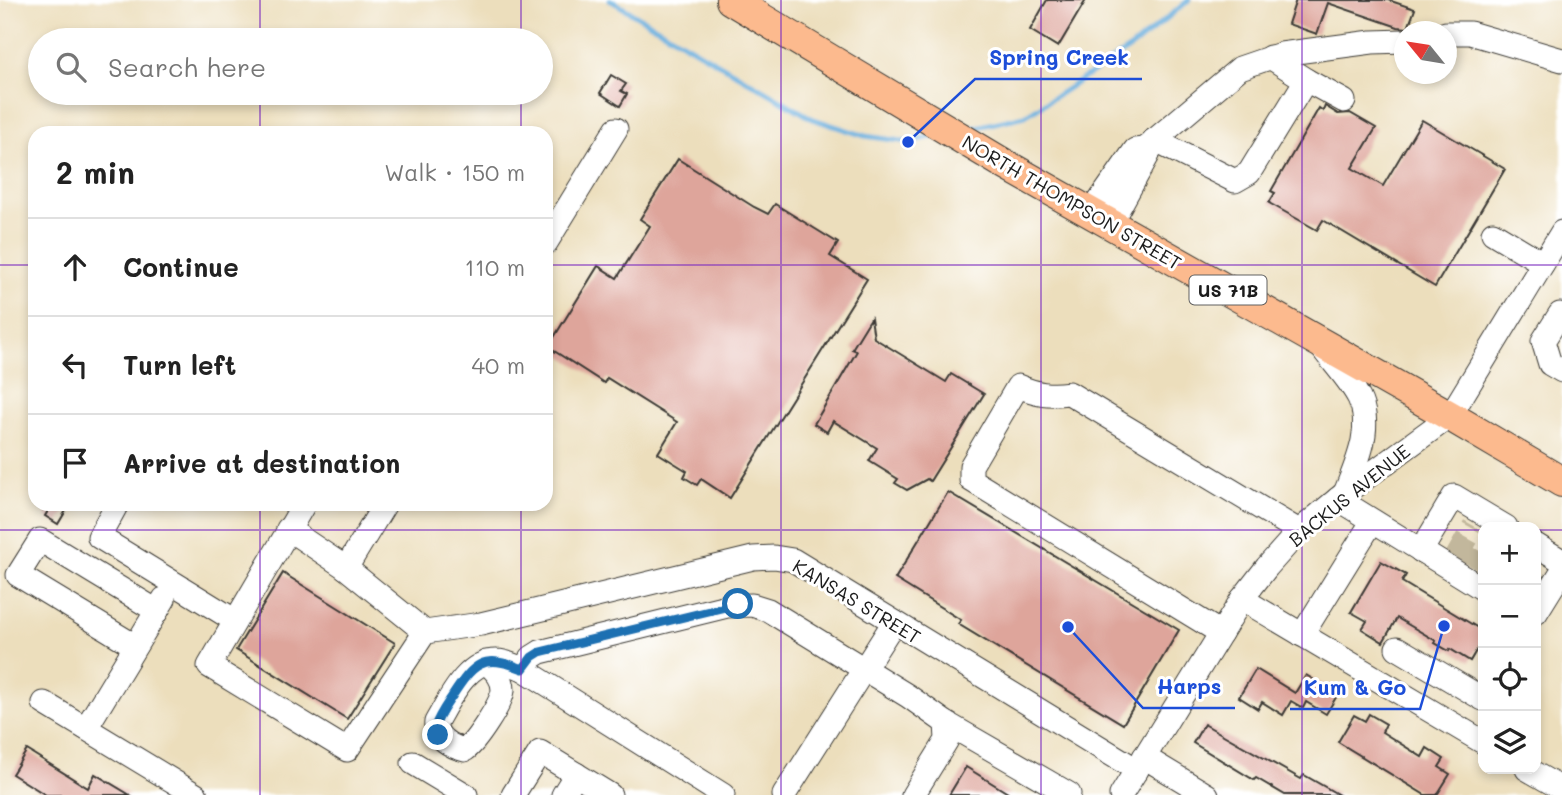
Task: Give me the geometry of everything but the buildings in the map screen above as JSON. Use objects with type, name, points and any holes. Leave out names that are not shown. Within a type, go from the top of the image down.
[{"type":"main road","name":"NORTH THOMPSON STREET","points":[[732,0],[1006,165],[1557,474]]},
{"type":"street","points":[[1457,33],[1469,33],[1562,60]]},
{"type":"street","points":[[1100,219],[1148,155],[1149,145],[1240,68],[1281,54],[1394,41]]},
{"type":"street","points":[[1270,57],[1344,101]]},
{"type":"street","points":[[1149,145],[1235,181],[1250,173],[1306,80]]},
{"type":"street","points":[[553,232],[616,130]]},
{"type":"street","points":[[1450,416],[1562,232]]},
{"type":"street","points":[[1493,233],[1543,262]]},
{"type":"street","points":[[1556,368],[1543,341],[1561,313]]},
{"type":"street","points":[[1316,340],[1360,399],[1365,420],[1360,453],[1341,496],[1372,522],[1421,551],[1466,572]]},
{"type":"street","points":[[1222,633],[971,480],[971,466],[1018,386],[1050,396],[1069,393],[1299,531]]},
{"type":"street","name":"BACKUS AVENUE","points":[[1121,795],[1242,600],[1267,567],[1299,531],[1341,496],[1450,416]]},
{"type":"street","points":[[1421,551],[1454,496],[1490,522]]},
{"type":"street","points":[[113,511],[99,537],[234,620]]},
{"type":"street","points":[[288,528],[346,568],[425,632],[348,750],[209,666],[234,620],[288,528],[299,511]]},
{"type":"street","points":[[346,568],[382,511]]},
{"type":"street","points":[[1302,635],[1372,522]]},
{"type":"street","points":[[135,646],[18,575],[40,540],[157,611]]},
{"type":"street","points":[[1541,548],[1562,561]]},
{"type":"street","name":"KANSAS STREET","points":[[425,632],[481,624],[753,558],[793,560],[894,622],[1140,764],[1207,795]]},
{"type":"street","points":[[1541,605],[1562,571]]},
{"type":"street","points":[[86,728],[174,583]]},
{"type":"street","points":[[1242,600],[1473,736],[1480,711]]},
{"type":"street","points":[[523,669],[532,657],[540,652],[738,604],[752,605],[768,610],[908,696],[946,731],[1069,794]]},
{"type":"street","points":[[784,795],[894,622]]},
{"type":"street","points":[[1397,648],[1478,696]]},
{"type":"street","points":[[486,662],[502,661],[523,669],[723,795]]},
{"type":"street","points":[[44,703],[196,795]]},
{"type":"street","points":[[914,795],[946,731]]},
{"type":"street","points":[[513,795],[540,752],[610,795]]},
{"type":"street","points":[[414,762],[466,795]]},
{"type":"street","points":[[563,795],[576,774]]},
{"type":"street","points":[[1536,774],[1562,789]]},
{"type":"waterway","points":[[610,0],[813,119],[865,136],[908,142],[935,136]]},
{"type":"waterway","points":[[968,129],[1025,116],[1132,47],[1189,0]]},
{"type":"tunnel","points":[[1456,558],[1474,526]]},
{"type":"tunnel","points":[[1474,568],[1478,561]]},
{"type":"place","name":"Spring Creek","points":[[908,142]]},
{"type":"place","name":"Kum & Go","points":[[1444,626]]},
{"type":"place","name":"Harps","points":[[1068,627]]},
{"type":"route","points":[[438,735],[436,722],[460,685],[480,664],[502,661],[523,669],[532,657],[540,652],[738,604]]}]
